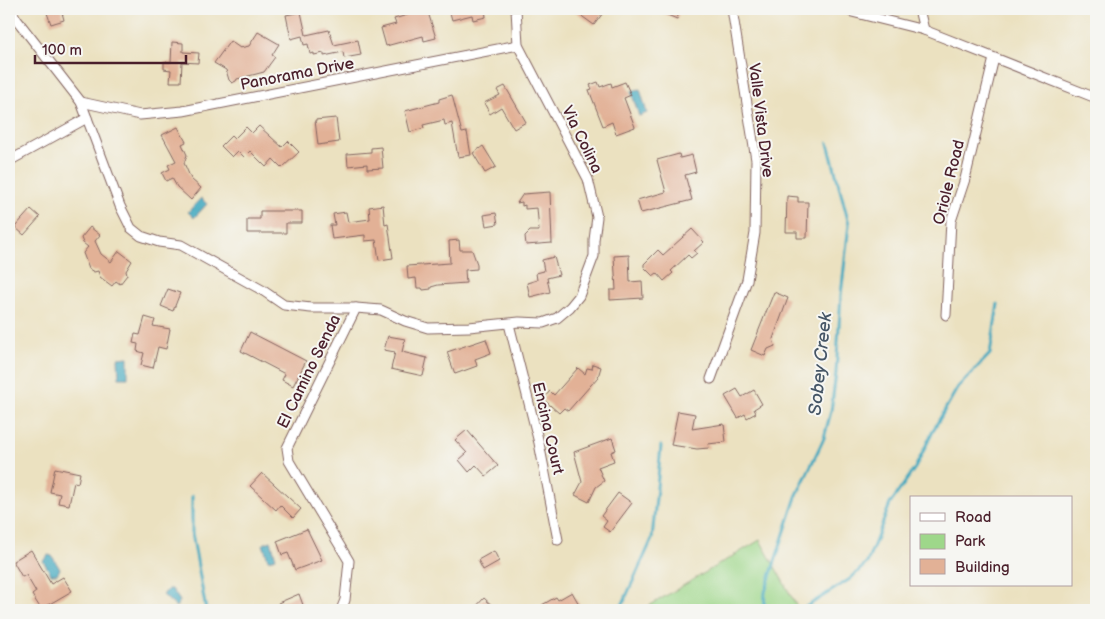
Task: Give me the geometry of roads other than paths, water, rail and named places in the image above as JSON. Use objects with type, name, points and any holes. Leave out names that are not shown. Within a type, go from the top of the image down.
[{"type":"street","name":"Via Colina","points":[[10,9],[81,102],[120,206],[131,228],[141,236],[159,242],[181,244],[262,290],[284,305],[311,308],[381,310],[405,322],[428,328],[468,327],[519,322],[543,323],[557,318],[579,296],[594,256],[597,217],[588,179],[518,45],[516,9]]},
{"type":"street","name":"Valle Vista Drive","points":[[711,379],[747,280],[755,233],[756,160],[732,9]]},
{"type":"street","points":[[848,9],[852,12],[924,30],[1096,98]]},
{"type":"street","points":[[919,9],[924,30]]},
{"type":"street","name":"Panorama Drive","points":[[81,102],[140,115],[184,111],[518,45]]},
{"type":"street","name":"Oriole Road","points":[[946,315],[951,221],[965,179],[994,58]]},
{"type":"street","points":[[9,161],[87,118]]},
{"type":"street","name":"El Camino Senda","points":[[341,610],[346,600],[349,561],[289,461],[287,448],[356,308]]},
{"type":"street","name":"Encina Court","points":[[509,324],[539,443],[558,540]]},
{"type":"water","points":[[640,89],[647,113],[639,116],[631,91]]},
{"type":"water","points":[[201,198],[207,204],[194,218],[188,212]]},
{"type":"water","points":[[128,357],[128,378],[119,378],[118,358]]},
{"type":"water","points":[[271,541],[276,558],[268,560],[263,544]]},
{"type":"water","points":[[48,555],[52,556],[60,569],[57,574],[51,574],[43,561]]},
{"type":"water","points":[[168,589],[172,589],[180,601],[176,607],[163,595]]},
{"type":"waterway","name":"Sobey Creek","points":[[764,610],[765,592],[796,497],[824,438],[831,411],[849,224],[828,143]]},
{"type":"waterway","points":[[801,610],[850,579],[867,563],[890,504],[915,468],[935,427],[958,387],[990,354],[998,304]]},
{"type":"waterway","points":[[620,610],[652,539],[661,446]]},
{"type":"waterway","points":[[192,496],[192,533],[206,610]]}]
